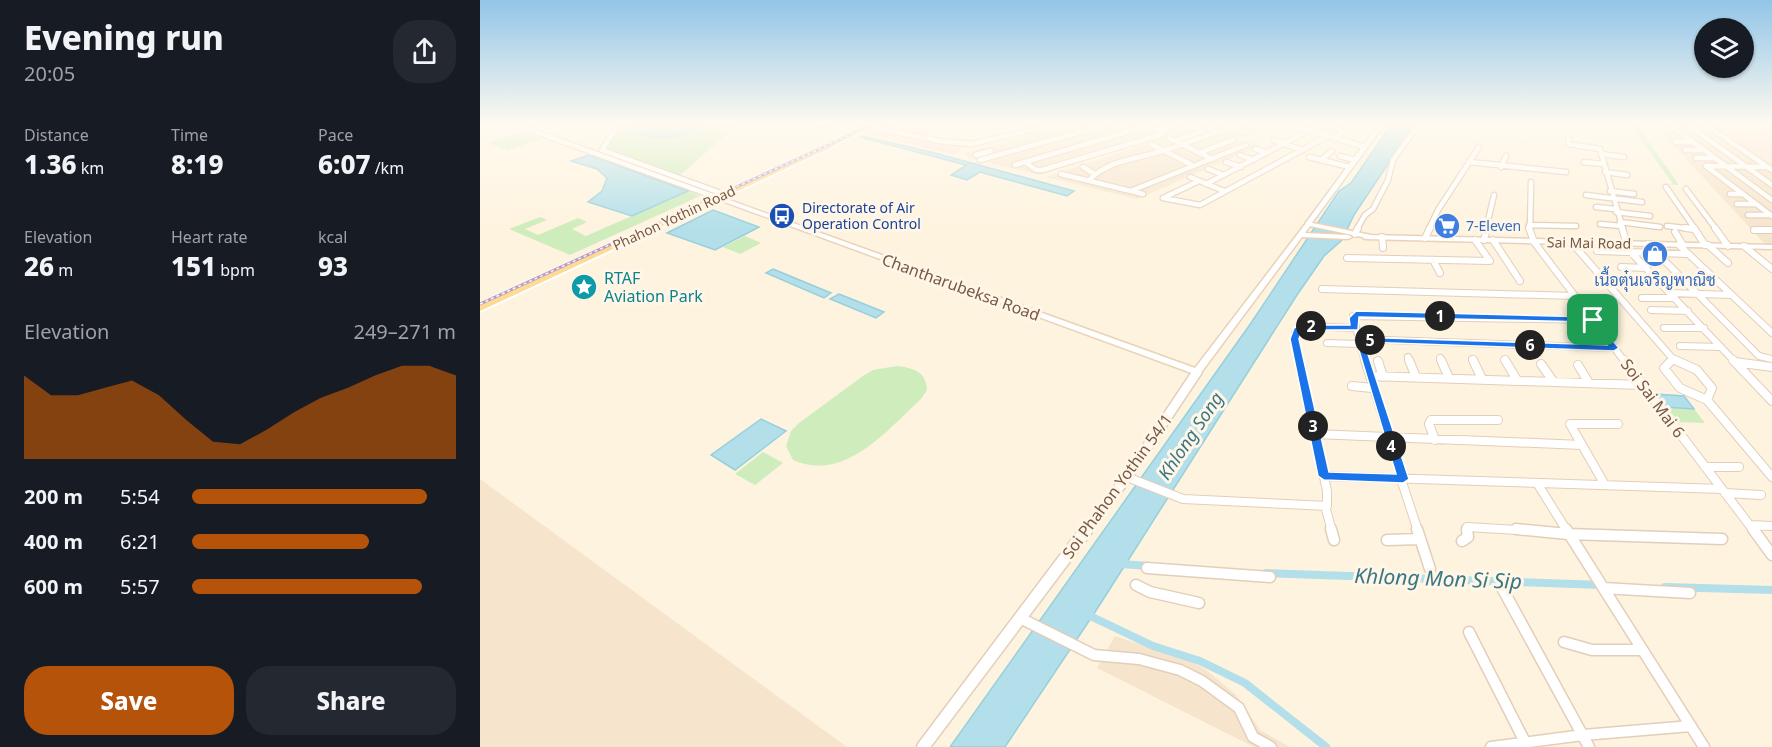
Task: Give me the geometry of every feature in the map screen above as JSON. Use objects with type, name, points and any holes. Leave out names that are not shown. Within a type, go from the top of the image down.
[{"type":"main road","name":"Phahon Yothin Road","points":[[719,196],[789,160]]},
{"type":"main road","name":"Phahon Yothin Road","points":[[482,304],[799,160]]},
{"type":"main road","name":"Chantharubeksa Road","points":[[719,196],[1197,372]]},
{"type":"main road","name":"Sai Mai Road","points":[[1310,225],[1370,237],[1772,247]]},
{"type":"main road","name":"Soi Phahon Yothin 54/1","points":[[1197,372],[1310,225]]},
{"type":"main road","name":"Sai Mai Road","points":[[1304,235],[1352,234]]},
{"type":"street","points":[[615,160],[719,196]]},
{"type":"street","points":[[627,160],[719,196]]},
{"type":"street","points":[[1015,165],[1032,160]]},
{"type":"street","points":[[1025,162],[1036,170],[1042,170],[1076,160]]},
{"type":"street","points":[[1089,180],[1093,173],[1127,160]]},
{"type":"street","points":[[1181,160],[1194,166]]},
{"type":"street","points":[[1133,190],[1210,160]]},
{"type":"street","points":[[1206,184],[1254,160]]},
{"type":"street","points":[[1199,181],[1163,198],[1198,205],[1284,160]]},
{"type":"street","points":[[1309,165],[1317,160]]},
{"type":"street","points":[[1321,160],[1350,167]]},
{"type":"street","points":[[1310,225],[1355,160]]},
{"type":"street","points":[[1352,234],[1373,208],[1388,180],[1393,160]]},
{"type":"street","points":[[1501,167],[1504,160]]},
{"type":"street","points":[[1602,160],[1625,244],[1772,401]]},
{"type":"street","points":[[1716,160],[1772,200]]},
{"type":"street","points":[[1737,160],[1772,185]]},
{"type":"street","points":[[1226,162],[1241,167]]},
{"type":"street","points":[[1425,238],[1438,210],[1469,162],[1566,172]]},
{"type":"street","points":[[1584,162],[1603,164]]},
{"type":"street","points":[[1770,168],[1705,166],[1771,216]]},
{"type":"street","points":[[1083,167],[1093,173]]},
{"type":"street","points":[[1208,169],[1224,175]]},
{"type":"street","points":[[1605,172],[1627,175]]},
{"type":"street","points":[[1061,174],[1143,194]]},
{"type":"street","points":[[1712,176],[1719,176]]},
{"type":"street","points":[[1190,177],[1224,191]]},
{"type":"street","points":[[1531,182],[1529,225],[1534,242]]},
{"type":"street","points":[[1721,185],[1731,185]]},
{"type":"street","points":[[1666,187],[1706,245],[1728,263]]},
{"type":"street","points":[[1686,189],[1728,246]]},
{"type":"street","points":[[1610,191],[1634,194]]},
{"type":"street","points":[[1730,194],[1743,194]]},
{"type":"street","points":[[1484,240],[1494,195]]},
{"type":"street","points":[[1586,195],[1642,202]]},
{"type":"street","points":[[1737,204],[1756,204]]},
{"type":"street","points":[[1369,212],[1376,213],[1380,207]]},
{"type":"street","points":[[1596,207],[1650,216]]},
{"type":"street","points":[[1748,215],[1771,216]]},
{"type":"street","points":[[1600,224],[1660,227]]},
{"type":"street","points":[[1529,225],[1576,226]]},
{"type":"street","points":[[1667,226],[1694,229]]},
{"type":"street","points":[[1754,230],[1772,230]]},
{"type":"street","points":[[1676,232],[1681,245],[1688,254],[1772,333]]},
{"type":"street","points":[[1382,237],[1383,248]]},
{"type":"street","points":[[1347,258],[1490,261],[1475,240]]},
{"type":"street","points":[[1494,240],[1520,280]]},
{"type":"street","name":"Soi Sai Mai 6","points":[[1534,242],[1772,555]]},
{"type":"street","points":[[1572,243],[1673,359],[1697,370],[1712,388],[1707,400]]},
{"type":"street","points":[[1648,244],[1759,356],[1772,359]]},
{"type":"street","points":[[1744,246],[1772,269]]},
{"type":"street","points":[[1597,251],[1688,254]]},
{"type":"street","points":[[1433,260],[1440,273]]},
{"type":"street","points":[[1621,267],[1647,268]]},
{"type":"street","points":[[1632,282],[1661,282]]},
{"type":"street","points":[[1322,289],[1575,296]]},
{"type":"street","points":[[1642,298],[1698,294],[1731,295]]},
{"type":"street","points":[[1651,310],[1688,311]]},
{"type":"street","points":[[1430,569],[1372,388],[1353,316],[1593,320]]},
{"type":"street","points":[[1130,478],[1173,497],[1324,506],[1329,503],[1295,333],[1304,326],[1355,328]]},
{"type":"street","points":[[1664,328],[1704,328]]},
{"type":"street","points":[[1327,343],[1614,348]]},
{"type":"street","points":[[1680,346],[1721,347]]},
{"type":"street","points":[[1408,357],[1416,378]]},
{"type":"street","points":[[1440,358],[1449,378]]},
{"type":"street","points":[[1472,359],[1482,379]]},
{"type":"street","points":[[1673,359],[1664,368],[1680,388],[1707,400],[1772,477]]},
{"type":"street","points":[[1505,360],[1517,380]]},
{"type":"street","points":[[1378,361],[1383,377]]},
{"type":"street","points":[[1735,362],[1772,367]]},
{"type":"street","points":[[1541,364],[1553,381]]},
{"type":"street","points":[[1578,365],[1589,382]]},
{"type":"street","name":"Soi Phahon Yothin 54/1","points":[[924,747],[1020,618],[1130,478],[1197,372]]},
{"type":"street","points":[[1371,376],[1642,384]]},
{"type":"street","points":[[1352,386],[1372,388]]},
{"type":"street","points":[[1435,440],[1429,424],[1431,420],[1498,420]]},
{"type":"street","points":[[1605,485],[1570,423],[1618,424]]},
{"type":"street","points":[[1315,434],[1582,445]]},
{"type":"street","points":[[1705,467],[1739,467]]},
{"type":"street","points":[[1324,476],[1605,485],[1761,495]]},
{"type":"street","points":[[1537,483],[1704,747]]},
{"type":"street","points":[[1324,506],[1334,540]]},
{"type":"street","points":[[1749,525],[1772,526]]},
{"type":"street","points":[[1462,540],[1467,539],[1467,527],[1469,526],[1568,534],[1722,539]]},
{"type":"street","points":[[1388,540],[1420,539]]},
{"type":"street","points":[[1147,567],[1270,578]]},
{"type":"street","points":[[1136,585],[1150,592],[1199,603]]},
{"type":"street","points":[[1501,586],[1589,747]]},
{"type":"street","points":[[1602,587],[1690,593]]},
{"type":"street","points":[[1020,618],[1094,655],[1139,658],[1180,670],[1202,681],[1239,708],[1253,737],[1271,747]]},
{"type":"street","points":[[1469,632],[1524,742]]},
{"type":"street","points":[[1563,642],[1574,647],[1592,650],[1642,650]]},
{"type":"street","points":[[1491,747],[1583,735],[1691,726]]},
{"type":"shaded area","points":[[976,160],[1089,160],[1041,175]]},
{"type":"shaded area","points":[[1098,160],[1228,160],[1137,199],[1046,177]]},
{"type":"shaded area","points":[[1687,160],[1767,160],[1772,163],[1772,245],[1766,245]]},
{"type":"shaded area","points":[[480,479],[506,498],[847,747],[480,747]]},
{"type":"shaded area","points":[[1115,636],[1192,662],[1205,669],[1236,695],[1260,730],[1290,747],[1254,747],[1097,668]]},
{"type":"green space","points":[[630,160],[697,160],[678,177]]},
{"type":"green space","points":[[1656,160],[1662,160],[1679,185],[1666,184],[1673,184]]},
{"type":"green space","points":[[689,191],[700,196],[570,255],[509,229],[540,217],[547,220],[525,229],[538,235],[578,218],[587,222],[572,229],[586,236]]},
{"type":"green space","points":[[745,236],[761,243],[740,254],[723,247]]},
{"type":"green space","points":[[897,366],[918,372],[924,379],[927,390],[921,399],[894,425],[864,450],[830,465],[812,465],[793,460],[786,446],[791,431],[799,423],[873,370]]},
{"type":"green space","points":[[1664,407],[1694,409],[1705,423],[1676,422]]},
{"type":"green space","points":[[763,452],[783,463],[755,485],[735,474]]},
{"type":"water","points":[[602,160],[688,191],[632,216],[588,202],[602,191],[607,178],[597,169],[571,161]]},
{"type":"water","points":[[947,160],[960,160],[1074,191],[1067,196],[980,172],[967,180],[951,175],[966,165]]},
{"type":"water","name":"Khlong Song","points":[[1367,160],[1391,160],[1354,215],[1342,240],[1324,256],[1297,295],[1099,606],[1005,747],[950,747],[1251,323],[1339,191],[1351,183]]},
{"type":"water","points":[[713,210],[759,227],[715,250],[667,233]]},
{"type":"water","points":[[773,269],[831,293],[824,298],[766,273]]},
{"type":"water","points":[[839,294],[884,312],[876,318],[830,299]]},
{"type":"water","points":[[1655,394],[1684,396],[1694,409],[1664,407]]},
{"type":"water","points":[[761,419],[786,431],[735,470],[711,455]]},
{"type":"waterway","name":"Khlong Mon Si Sip","points":[[1119,564],[1151,566]]},
{"type":"waterway","name":"Khlong Mon Si Sip","points":[[1266,573],[1603,585]]},
{"type":"waterway","name":"Khlong Mon Si Sip","points":[[1665,587],[1772,590]]},
{"type":"waterway","points":[[1084,613],[1153,646],[1200,661],[1245,683],[1326,747]]},
{"type":"railway","points":[[480,304],[796,160]]},
{"type":"place","name":"Directorate of Air Operation Control","points":[[782,216]]},
{"type":"place","name":"7-Eleven","points":[[1447,226]]},
{"type":"place","name":"เนื้อตุ๋นเจริญพาณิช","points":[[1655,254]]},
{"type":"place","name":"RTAF Aviation Park","points":[[584,287]]},
{"type":"route","points":[[1356,314],[1593,320],[1614,348],[1358,339],[1403,479],[1324,476],[1294,339],[1299,328],[1304,326],[1355,328],[1353,316],[1356,314]]}]
